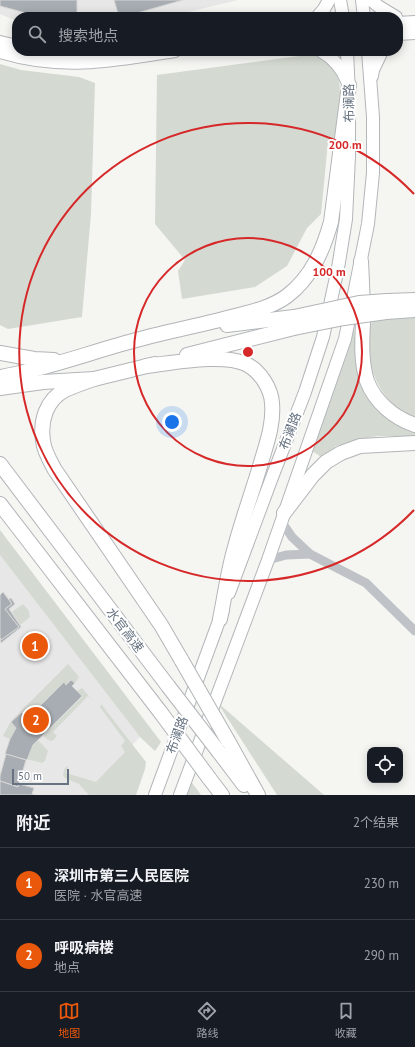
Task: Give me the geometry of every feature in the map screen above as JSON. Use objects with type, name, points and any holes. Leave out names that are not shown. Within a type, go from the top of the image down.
[{"type":"highway","points":[[0,377],[50,366],[139,339],[189,328],[267,306],[286,296],[297,288],[306,278],[317,259],[326,241],[331,222],[349,85]]},
{"type":"highway","points":[[361,261],[363,362],[367,381],[388,411],[404,422],[415,425]]},
{"type":"highway","points":[[189,328],[262,322],[294,322],[344,318],[386,306],[415,300]]},
{"type":"highway","points":[[386,306],[415,310]]},
{"type":"highway","points":[[258,795],[160,625],[55,470],[47,455],[43,442],[43,422],[47,407],[55,398],[64,391],[94,379],[227,344],[294,322]]},
{"type":"highway","points":[[0,353],[50,360],[82,356]]},
{"type":"highway","points":[[146,366],[208,359],[237,362],[246,365],[262,378],[268,388],[272,401],[272,416],[267,441],[234,548],[220,619]]},
{"type":"highway","points":[[0,388],[43,382],[94,379]]},
{"type":"highway","points":[[282,517],[313,475],[326,462],[341,453],[360,446],[415,443]]},
{"type":"highway","name":"水官高速","points":[[0,464],[251,795]]},
{"type":"highway","name":"水官高速","points":[[0,504],[161,713],[222,795]]},
{"type":"main road","points":[[321,12],[329,0]]},
{"type":"main road","points":[[340,0],[342,12]]},
{"type":"main road","points":[[362,0],[363,12]]},
{"type":"main road","points":[[371,0],[388,12]]},
{"type":"main road","points":[[0,42],[12,45]]},
{"type":"main road","points":[[0,52],[12,55]]},
{"type":"main road","points":[[18,56],[54,63],[113,61],[144,56]]},
{"type":"main road","points":[[327,56],[337,64],[345,74],[349,85]]},
{"type":"main road","name":"布澜路","points":[[155,795],[305,392],[323,337],[338,268],[346,219],[350,156],[347,56]]},
{"type":"main road","name":"布澜路","points":[[180,795],[268,560],[345,339],[368,224],[373,173],[373,117],[368,56]]},
{"type":"main road","points":[[370,83],[373,70],[380,56]]},
{"type":"street","points":[[282,517],[292,537],[310,554],[366,583],[415,631]]},
{"type":"street","points":[[268,560],[286,555],[310,554]]},
{"type":"shaded area","points":[[0,0],[238,0],[188,12],[12,12],[12,19],[0,14]]},
{"type":"shaded area","points":[[300,56],[322,56],[331,61],[339,77],[340,92],[336,140],[328,142],[321,214],[307,228],[287,266],[255,287],[182,299],[178,271],[185,260],[155,224],[157,75]]},
{"type":"shaded area","points":[[0,64],[21,70],[79,77],[95,83],[91,214],[82,317],[8,329],[0,325]]},
{"type":"shaded area","points":[[415,315],[415,418],[396,408],[388,400],[376,380],[369,358],[367,345],[368,334],[372,321]]},
{"type":"shaded area","points":[[354,327],[356,353],[363,377],[415,430],[415,436],[378,436],[357,440],[336,446],[323,458],[312,451]]},
{"type":"shaded area","points":[[0,530],[161,742],[155,751],[140,737],[0,555]]},
{"type":"shaded area","points":[[0,555],[140,737],[127,750],[108,795],[0,795]]},
{"type":"shaded area","points":[[23,604],[29,611],[30,617],[20,625],[12,612]]},
{"type":"shaded area","points":[[68,664],[79,677],[75,683],[71,680],[66,685],[64,683],[27,717],[21,712],[11,722],[16,728],[10,739],[3,736],[11,721]]},
{"type":"shaded area","points":[[82,688],[93,701],[88,696],[53,732],[57,736],[52,741],[48,740],[43,735],[82,697],[77,691]]},
{"type":"shaded area","points":[[217,702],[324,795],[277,795]]},
{"type":"shaded area","points":[[101,704],[146,762],[136,795],[89,795],[79,784],[65,778],[63,775],[65,768],[68,766],[66,773],[96,782],[125,752],[121,746],[125,741],[100,707]]},
{"type":"shaded area","points":[[38,740],[48,751],[45,761],[42,763],[27,759],[32,747]]},
{"type":"shaded area","points":[[190,780],[201,795],[185,795]]},
{"type":"building","points":[[0,0],[77,0],[77,12],[22,12],[0,6]]},
{"type":"building","points":[[114,0],[183,0],[141,12],[118,12]]},
{"type":"building","points":[[3,592],[12,604],[5,609],[19,627],[1,640],[0,595]]},
{"type":"building","points":[[11,598],[15,604],[9,609],[21,627],[1,643],[0,638],[1,640],[19,627],[5,609],[12,604],[9,599]]},
{"type":"building","points":[[71,680],[75,683],[72,686],[82,696],[33,745],[27,760],[5,754],[10,739],[16,728],[11,722],[22,712],[27,717],[64,682],[66,685]]},
{"type":"building","points":[[6,754],[26,760],[18,787],[0,781]]},
{"type":"building","points":[[0,781],[18,787],[19,784],[34,788],[32,794],[34,795],[0,795]]},
{"type":"place","name":"深圳市第三人民医院","points":[[35,646]]},
{"type":"place","name":"呼吸病楼","points":[[36,720]]}]
